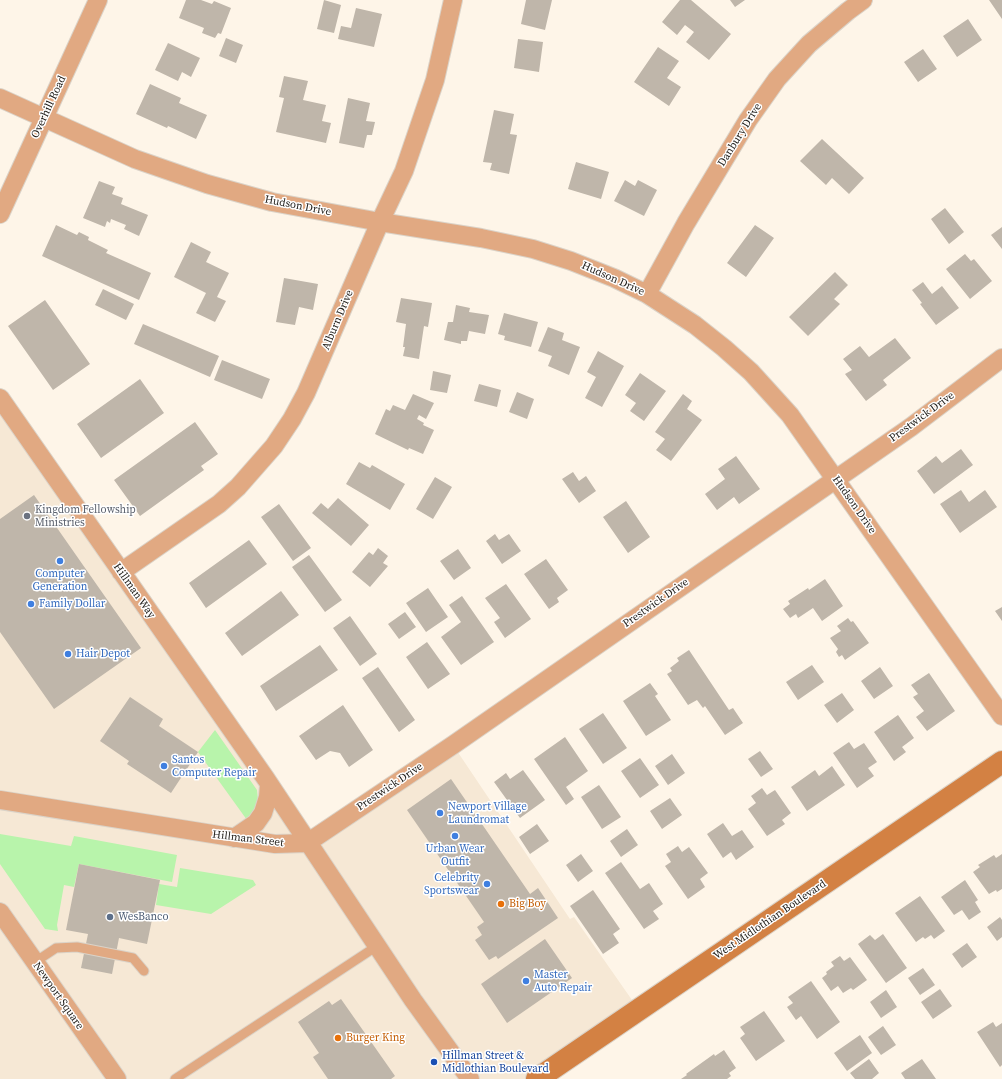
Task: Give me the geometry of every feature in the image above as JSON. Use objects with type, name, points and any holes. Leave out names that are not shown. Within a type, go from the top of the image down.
[{"type":"main road","name":"West Midlothian Boulevard","points":[[538,1079],[1002,762]]},
{"type":"street","name":"Overhill Road","points":[[0,214],[98,0]]},
{"type":"street","name":"Alburn Drive","points":[[121,572],[219,504],[238,487],[274,446],[292,419],[306,393],[380,222],[404,171],[434,80],[453,0]]},
{"type":"street","name":"Danbury Drive","points":[[647,294],[686,223],[732,145],[777,79],[809,44],[848,10],[863,0]]},
{"type":"street","name":"Hudson Drive","points":[[0,98],[135,158],[207,184],[272,202],[380,222],[481,238],[533,249],[571,261],[607,275],[647,294],[695,325],[724,348],[751,372],[790,415],[836,478],[1002,716]]},
{"type":"street","name":"Prestwick Drive","points":[[307,843],[453,745],[911,427],[1002,358]]},
{"type":"street","name":"Hillman Way","points":[[0,398],[269,784],[307,843]]},
{"type":"street","points":[[234,838],[256,823],[263,813],[268,797],[269,784]]},
{"type":"street","name":"Hillman Street","points":[[0,800],[275,844],[307,843]]},
{"type":"street","points":[[307,843],[426,1018],[470,1079]]},
{"type":"street","name":"Newport Square","points":[[0,912],[117,1079]]},
{"type":"lane","points":[[35,962],[56,948],[76,946],[133,958],[144,971]]},
{"type":"lane","points":[[176,1079],[377,946]]},
{"type":"shaded area","points":[[0,398],[307,842],[453,745],[570,919],[574,917],[639,1010],[537,1079],[0,1079]]},
{"type":"green space","points":[[215,730],[257,790],[258,800],[256,809],[247,820],[198,752]]},
{"type":"green space","points":[[0,834],[71,846],[74,836],[177,855],[172,882],[79,864],[74,887],[64,885],[57,925],[58,931],[45,929],[0,864]]},
{"type":"green space","points":[[180,868],[253,880],[256,885],[211,914],[156,905],[159,884],[177,887]]},
{"type":"building","points":[[186,0],[201,0],[212,4],[214,1],[231,8],[221,34],[218,33],[215,38],[202,33],[204,28],[179,18]]},
{"type":"building","points":[[324,0],[341,5],[334,33],[317,29]]},
{"type":"building","points":[[526,0],[552,0],[545,30],[521,24]]},
{"type":"building","points":[[680,0],[691,0],[731,34],[709,60],[686,42],[694,32],[685,25],[677,35],[662,22]]},
{"type":"building","points":[[730,0],[745,0],[735,7]]},
{"type":"building","points":[[989,0],[1002,0],[1002,19]]},
{"type":"building","points":[[356,8],[382,14],[374,47],[338,39],[341,26],[351,28]]},
{"type":"building","points":[[968,19],[982,40],[957,57],[943,36]]},
{"type":"building","points":[[226,38],[243,45],[236,63],[219,56]]},
{"type":"building","points":[[518,39],[543,42],[539,72],[514,68]]},
{"type":"building","points":[[168,43],[200,58],[191,77],[182,72],[178,81],[155,70]]},
{"type":"building","points":[[658,47],[679,61],[667,78],[681,87],[669,106],[634,82]]},
{"type":"building","points":[[923,49],[937,69],[918,82],[904,62]]},
{"type":"building","points":[[284,76],[308,81],[303,100],[326,105],[322,121],[331,123],[326,143],[276,132],[284,98],[279,97]]},
{"type":"building","points":[[150,84],[181,98],[179,103],[207,115],[196,139],[168,126],[167,128],[136,114]]},
{"type":"building","points":[[348,98],[370,103],[366,121],[375,122],[372,135],[367,135],[364,148],[339,143]]},
{"type":"building","points":[[494,110],[514,114],[510,134],[517,135],[509,174],[490,170],[492,163],[483,162]]},
{"type":"building","points":[[822,139],[864,178],[849,194],[832,178],[826,185],[800,161]]},
{"type":"building","points":[[576,162],[609,172],[601,199],[568,189]]},
{"type":"building","points":[[625,180],[635,186],[638,180],[657,190],[644,216],[614,201]]},
{"type":"building","points":[[99,181],[115,187],[112,194],[123,198],[121,204],[148,215],[139,236],[124,229],[126,225],[111,219],[110,223],[107,221],[105,227],[83,218]]},
{"type":"building","points":[[945,208],[964,232],[949,244],[931,219]]},
{"type":"building","points":[[56,225],[77,235],[79,232],[89,237],[88,240],[108,250],[106,253],[151,273],[139,300],[42,256]]},
{"type":"building","points":[[755,225],[774,238],[746,277],[727,263]]},
{"type":"building","points":[[1002,227],[1002,249],[991,235]]},
{"type":"building","points":[[191,242],[211,252],[206,262],[229,273],[217,297],[226,301],[215,322],[196,313],[206,293],[174,277]]},
{"type":"building","points":[[965,254],[971,261],[974,259],[992,281],[970,299],[946,269]]},
{"type":"building","points":[[835,272],[848,285],[834,299],[840,304],[808,336],[789,317]]},
{"type":"building","points":[[284,278],[318,284],[313,310],[299,307],[295,325],[276,322]]},
{"type":"building","points":[[923,282],[932,294],[942,286],[959,308],[936,325],[920,304],[922,303],[912,290]]},
{"type":"building","points":[[103,289],[134,304],[126,320],[95,305]]},
{"type":"building","points":[[401,298],[432,303],[428,327],[424,326],[419,359],[403,356],[406,324],[396,322]]},
{"type":"building","points":[[45,300],[90,364],[53,390],[8,326]]},
{"type":"building","points":[[456,305],[470,308],[469,312],[489,315],[485,334],[469,331],[467,341],[461,341],[461,344],[444,340],[448,322],[453,322]]},
{"type":"building","points":[[504,313],[538,322],[531,347],[504,340],[505,336],[498,334]]},
{"type":"building","points":[[143,324],[219,356],[210,377],[134,344]]},
{"type":"building","points":[[548,327],[564,333],[562,340],[580,347],[569,375],[548,366],[552,356],[538,351]]},
{"type":"building","points":[[895,338],[911,358],[883,380],[887,385],[866,401],[845,374],[852,370],[843,359],[860,346],[869,357]]},
{"type":"building","points":[[598,351],[624,366],[602,407],[585,398],[596,377],[587,372]]},
{"type":"building","points":[[222,360],[270,379],[262,399],[214,380]]},
{"type":"building","points":[[433,371],[451,375],[447,393],[430,390]]},
{"type":"building","points":[[640,373],[666,391],[644,421],[630,411],[636,403],[625,395]]},
{"type":"building","points":[[140,379],[164,413],[101,458],[77,424]]},
{"type":"building","points":[[479,384],[501,390],[497,407],[474,401]]},
{"type":"building","points":[[517,392],[534,399],[527,419],[509,412]]},
{"type":"building","points":[[413,394],[434,403],[426,419],[419,415],[417,419],[424,423],[423,425],[434,430],[423,454],[409,448],[408,450],[375,434],[386,409],[390,411],[393,405],[405,410]]},
{"type":"building","points":[[683,394],[692,401],[687,409],[702,420],[671,461],[656,450],[665,439],[655,432]]},
{"type":"building","points":[[195,422],[218,454],[201,466],[204,470],[140,516],[114,480]]},
{"type":"building","points":[[961,449],[973,465],[934,494],[917,471],[936,456],[942,463]]},
{"type":"building","points":[[736,456],[760,489],[739,504],[734,497],[717,510],[705,494],[725,479],[718,469]]},
{"type":"building","points":[[359,462],[370,468],[372,465],[405,484],[390,510],[346,484]]},
{"type":"building","points":[[573,472],[579,481],[586,476],[596,491],[579,503],[562,479]]},
{"type":"building","points":[[435,477],[452,487],[433,519],[416,509]]},
{"type":"building","points":[[961,490],[969,502],[985,490],[997,507],[960,533],[940,504]]},
{"type":"building","points":[[34,495],[141,648],[54,709],[0,632],[0,519]]},
{"type":"building","points":[[338,498],[369,525],[351,546],[312,513],[321,503],[328,509]]},
{"type":"building","points":[[626,501],[650,537],[628,553],[603,517]]},
{"type":"building","points":[[279,504],[311,548],[293,561],[261,517]]},
{"type":"building","points":[[495,534],[499,540],[509,534],[521,551],[502,564],[486,541]]},
{"type":"building","points":[[249,540],[267,564],[206,608],[189,583]]},
{"type":"building","points":[[378,548],[388,556],[383,563],[388,566],[370,587],[352,572],[369,552],[373,555]]},
{"type":"building","points":[[458,549],[471,568],[454,580],[440,561]]},
{"type":"building","points":[[309,555],[342,600],[325,612],[292,567]]},
{"type":"building","points":[[546,559],[568,590],[557,598],[559,602],[549,609],[524,574]]},
{"type":"building","points":[[825,579],[843,606],[822,621],[813,608],[798,618],[796,614],[790,618],[783,609],[790,604],[788,601],[808,588],[809,590]]},
{"type":"building","points":[[506,584],[531,619],[505,638],[494,622],[500,618],[485,598]]},
{"type":"building","points":[[428,588],[448,617],[426,632],[406,603]]},
{"type":"building","points":[[281,591],[299,615],[242,656],[225,633]]},
{"type":"building","points":[[462,596],[494,642],[461,665],[441,637],[461,622],[449,605]]},
{"type":"building","points":[[1002,607],[1002,621],[995,611]]},
{"type":"building","points":[[405,612],[416,627],[399,639],[388,624]]},
{"type":"building","points":[[350,616],[377,654],[360,666],[333,628]]},
{"type":"building","points":[[848,618],[851,622],[853,621],[869,643],[845,660],[842,655],[839,657],[836,652],[838,649],[830,638],[841,631],[837,626]]},
{"type":"building","points":[[427,642],[450,674],[428,689],[406,657]]},
{"type":"building","points":[[320,645],[338,670],[276,711],[260,686]]},
{"type":"building","points":[[689,650],[729,710],[733,708],[743,723],[725,735],[705,706],[703,708],[697,700],[688,705],[667,674],[672,671],[670,668],[679,661],[677,658]]},
{"type":"building","points":[[812,665],[824,682],[798,700],[786,682]]},
{"type":"building","points":[[378,667],[415,720],[399,732],[362,678]]},
{"type":"building","points":[[880,667],[893,686],[874,699],[861,681]]},
{"type":"building","points":[[929,673],[955,711],[927,731],[916,717],[924,711],[913,697],[918,694],[911,685]]},
{"type":"building","points":[[650,683],[658,694],[655,696],[671,720],[646,736],[623,701]]},
{"type":"building","points":[[842,693],[854,710],[837,723],[824,705]]},
{"type":"building","points":[[130,697],[163,719],[159,726],[198,752],[171,793],[127,764],[129,761],[100,741]]},
{"type":"building","points":[[343,705],[373,750],[349,767],[340,753],[330,751],[316,760],[299,736]]},
{"type":"building","points":[[603,713],[627,748],[603,764],[579,729]]},
{"type":"building","points":[[898,715],[914,738],[902,747],[906,752],[894,761],[874,732]]},
{"type":"building","points":[[565,737],[588,771],[566,787],[574,799],[566,805],[534,759]]},
{"type":"building","points":[[849,742],[854,749],[864,743],[877,762],[868,768],[874,776],[857,788],[833,753]]},
{"type":"building","points":[[760,751],[773,769],[761,777],[748,759]]},
{"type":"building","points":[[672,754],[685,773],[668,785],[655,766]]},
{"type":"building","points":[[640,758],[659,785],[640,798],[621,771]]},
{"type":"building","points":[[832,766],[845,785],[807,811],[791,787],[815,770],[819,776]]},
{"type":"building","points":[[523,770],[545,800],[520,818],[494,782],[506,773],[510,779]]},
{"type":"building","points":[[451,779],[530,894],[538,888],[558,918],[498,959],[496,956],[489,960],[475,940],[482,935],[477,927],[484,922],[407,810]]},
{"type":"building","points":[[599,785],[621,817],[602,829],[581,797]]},
{"type":"building","points":[[762,788],[767,795],[775,790],[791,813],[782,820],[785,824],[767,836],[748,809],[756,803],[751,796]]},
{"type":"building","points":[[670,798],[682,815],[662,829],[650,811]]},
{"type":"building","points":[[723,823],[732,836],[742,830],[754,847],[736,860],[731,852],[723,858],[707,834]]},
{"type":"building","points":[[537,824],[549,841],[530,854],[519,837]]},
{"type":"building","points":[[627,829],[638,845],[621,857],[610,841]]},
{"type":"building","points":[[678,846],[682,852],[689,847],[708,873],[700,879],[705,887],[688,899],[665,866],[671,862],[666,854]]},
{"type":"building","points":[[581,854],[593,871],[578,882],[566,865]]},
{"type":"building","points":[[1002,854],[1002,889],[997,892],[996,890],[989,894],[973,872],[980,867],[978,865],[994,855],[996,858]]},
{"type":"building","points":[[621,862],[640,889],[649,883],[663,904],[653,911],[659,919],[644,929],[605,873]]},
{"type":"building","name":"WesBanco","points":[[79,864],[160,880],[147,944],[119,938],[112,974],[81,968],[88,934],[66,930]]},
{"type":"building","points":[[965,880],[978,900],[975,902],[981,912],[969,920],[962,910],[954,915],[941,897]]},
{"type":"building","points":[[593,890],[620,929],[613,934],[619,943],[603,954],[570,906]]},
{"type":"building","points":[[920,896],[945,931],[934,939],[931,935],[925,939],[923,937],[916,942],[895,913]]},
{"type":"building","points":[[1000,917],[1002,920],[1002,937],[997,941],[987,927]]},
{"type":"building","points":[[883,934],[907,968],[886,983],[858,944],[870,935],[875,940]]},
{"type":"building","name":"Master Auto Repair","points":[[545,939],[572,978],[507,1023],[481,984]]},
{"type":"building","points":[[967,943],[977,957],[962,968],[952,954]]},
{"type":"building","points":[[840,956],[844,961],[850,957],[867,980],[853,990],[851,988],[843,993],[838,986],[831,991],[822,978],[827,974],[826,972],[834,966],[831,962]]},
{"type":"building","points":[[923,968],[935,985],[920,995],[908,978]]},
{"type":"building","points":[[811,981],[840,1022],[817,1039],[801,1016],[796,1020],[787,1007],[793,1003],[788,997]]},
{"type":"building","points":[[940,989],[952,1006],[933,1019],[921,1002]]},
{"type":"building","points":[[886,990],[897,1007],[881,1018],[870,1002]]},
{"type":"building","name":"Burger King","points":[[341,999],[395,1076],[391,1079],[328,1079],[313,1057],[319,1053],[298,1022],[329,1001],[332,1005]]},
{"type":"building","points":[[764,1011],[785,1041],[756,1061],[740,1038],[745,1034],[740,1027]]},
{"type":"building","points":[[993,1022],[996,1027],[1002,1023],[1002,1065],[1000,1067],[977,1032]]},
{"type":"building","points":[[883,1026],[896,1045],[881,1055],[868,1037]]},
{"type":"building","points":[[860,1035],[872,1053],[847,1071],[834,1053]]},
{"type":"building","points":[[724,1050],[736,1068],[729,1073],[731,1076],[727,1079],[681,1079],[714,1054],[715,1056]]},
{"type":"building","points":[[869,1059],[879,1073],[872,1079],[855,1079],[850,1073]]},
{"type":"building","points":[[922,1059],[936,1079],[905,1079],[901,1073]]},
{"type":"place","name":"Kingdom Fellowship Ministries","points":[[27,516]]},
{"type":"place","name":"Computer Generation","points":[[60,561]]},
{"type":"place","name":"Family Dollar","points":[[31,604]]},
{"type":"place","name":"Hair Depot","points":[[68,654]]},
{"type":"place","name":"Santos Computer Repair","points":[[164,766]]},
{"type":"place","name":"Newport Village Laundromat","points":[[440,813]]},
{"type":"place","name":"Urban Wear Outfit","points":[[455,836]]},
{"type":"place","name":"Celebrity Sportswear","points":[[487,884]]},
{"type":"place","name":"Big Boy","points":[[501,904]]},
{"type":"place","name":"WesBanco","points":[[110,917]]},
{"type":"place","name":"Master Auto Repair","points":[[526,981]]},
{"type":"place","name":"Burger King","points":[[338,1038]]},
{"type":"place","name":"Hillman Street & Midlothian Boulevard","points":[[434,1062]]}]
